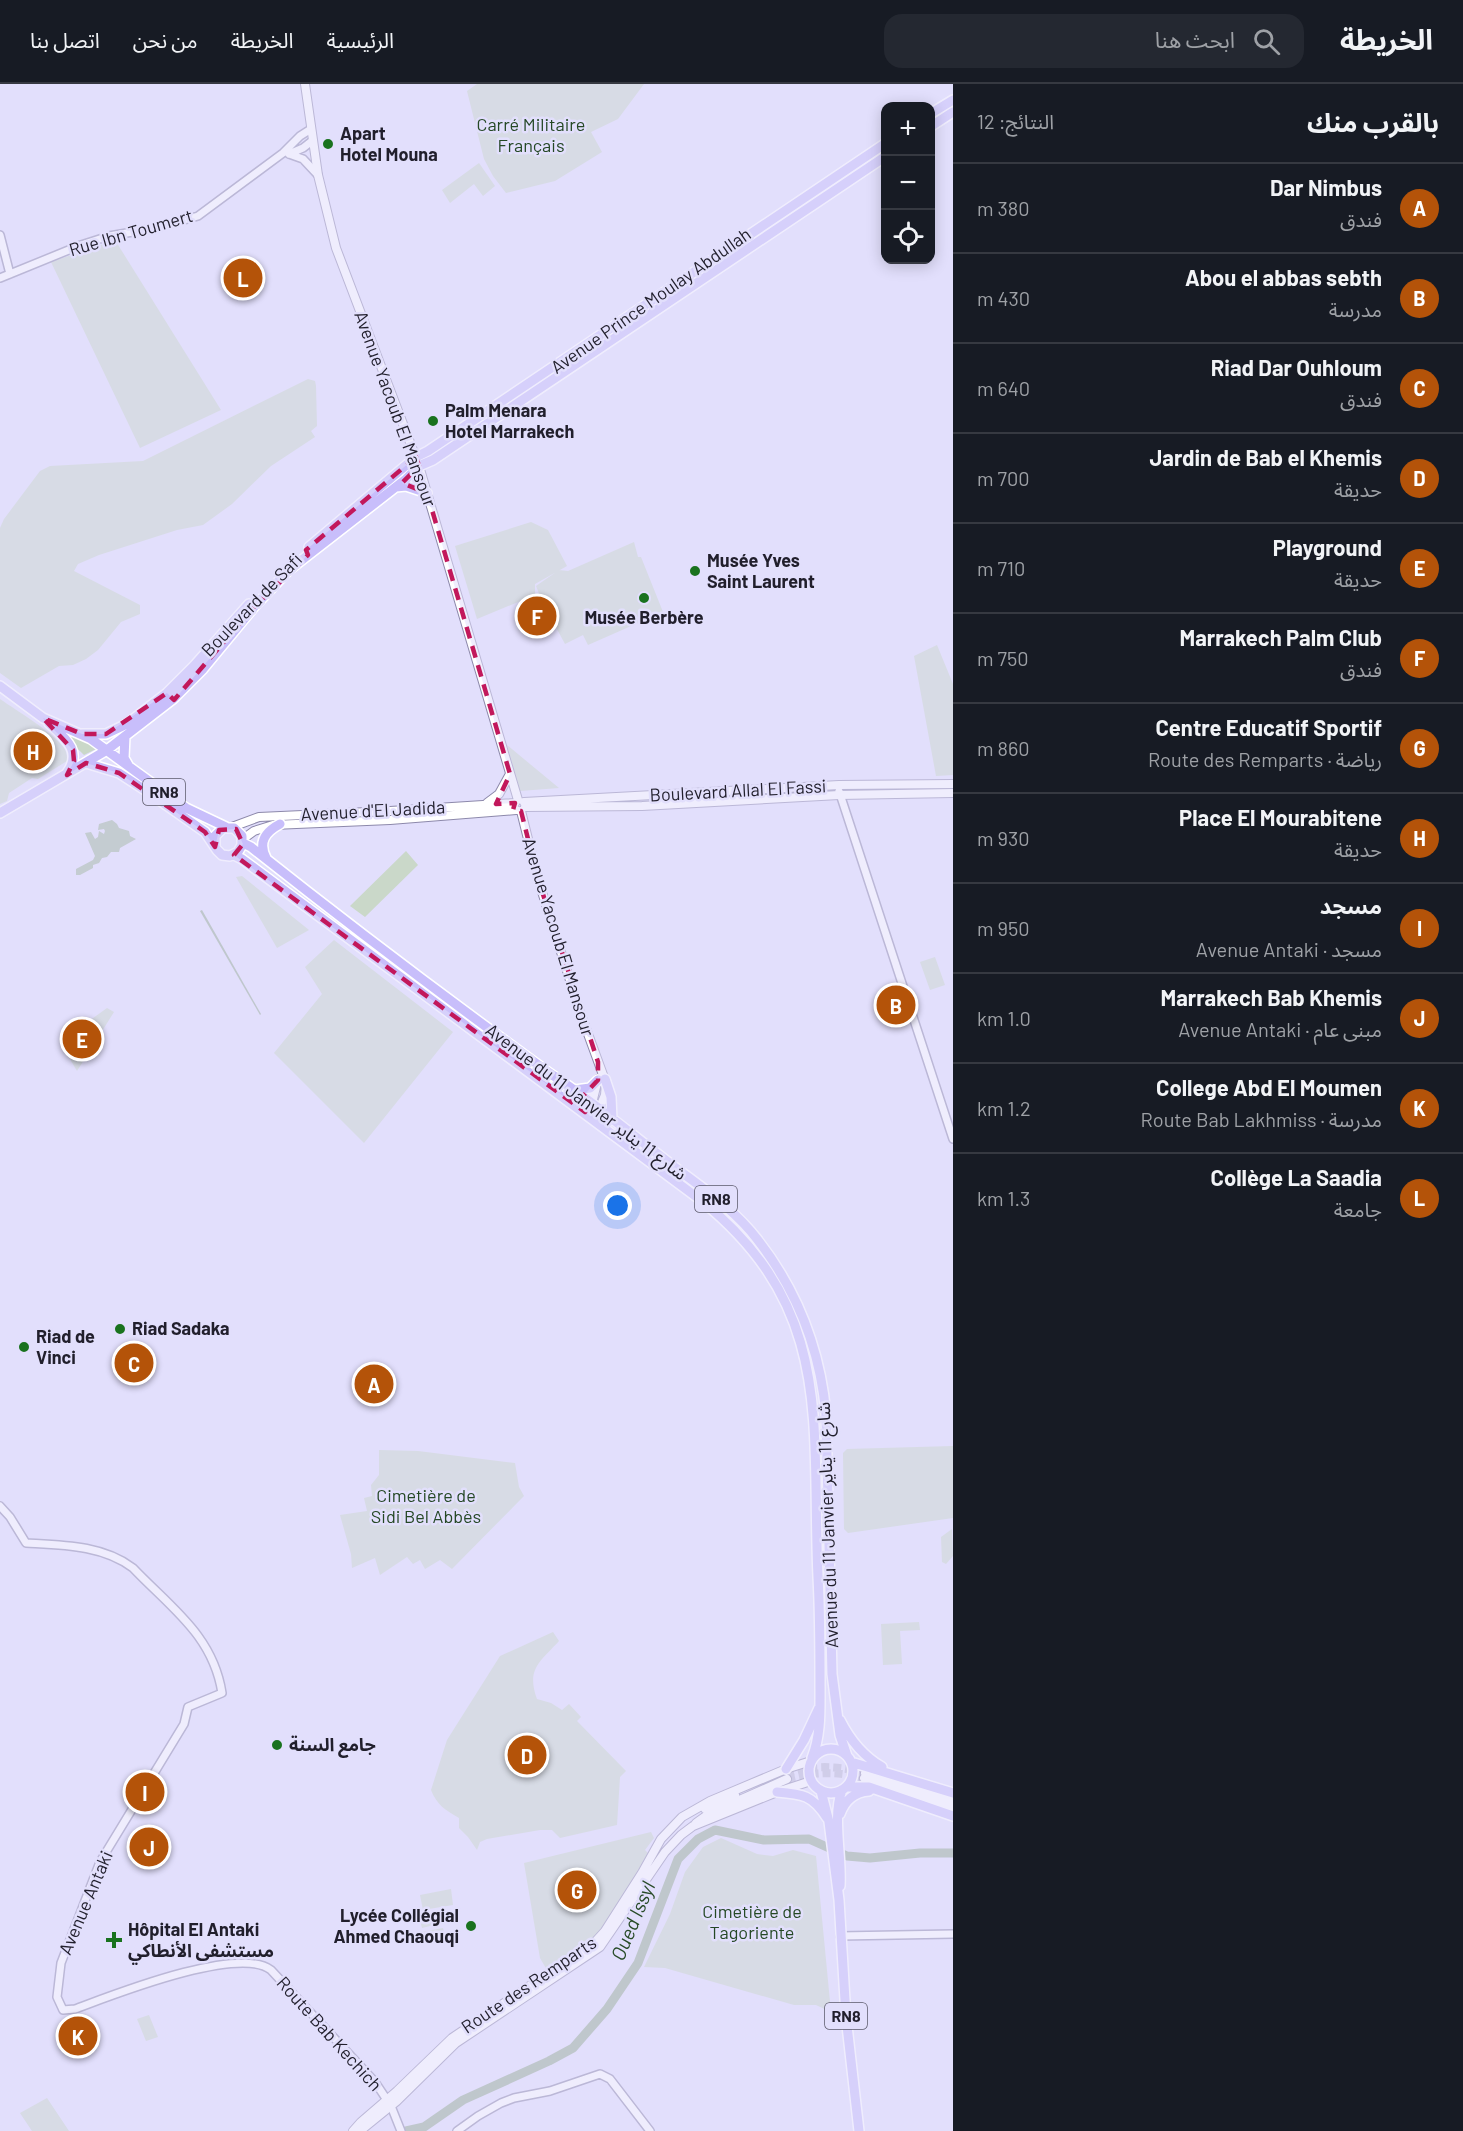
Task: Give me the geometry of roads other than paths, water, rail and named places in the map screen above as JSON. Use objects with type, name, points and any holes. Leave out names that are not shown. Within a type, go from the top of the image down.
[{"type":"main road","name":"Avenue Yacoub El Mansour","points":[[305,84],[318,174],[336,248],[418,461],[520,806],[538,879],[606,1090],[595,1119]]},
{"type":"main road","points":[[935,111],[953,100]]},
{"type":"main road","points":[[935,124],[953,112]]},
{"type":"main road","name":"Avenue Prince Moulay Abdullah","points":[[418,461],[432,460],[506,404],[747,234],[881,146]]},
{"type":"main road","name":"Avenue Prince Moulay Abdullah","points":[[506,404],[881,159]]},
{"type":"main road","name":"Boulevard de Safi","points":[[307,553],[396,487],[418,461]]},
{"type":"main road","name":"Boulevard de Safi","points":[[0,813],[67,775],[125,736],[200,666],[253,605],[307,553],[418,461]]},
{"type":"main road","points":[[396,487],[406,486],[427,494]]},
{"type":"main road","name":"RN8","points":[[0,686],[43,718],[82,734],[107,750],[186,808],[238,831],[243,841]]},
{"type":"main road","name":"Boulevard de Safi","points":[[82,734],[114,732],[170,696]]},
{"type":"main road","points":[[43,718],[73,750],[74,761],[67,775]]},
{"type":"main road","points":[[125,736],[124,758],[129,767]]},
{"type":"main road","name":"RN8","points":[[86,763],[119,773],[205,832],[222,855],[234,855]]},
{"type":"main road","points":[[484,805],[500,794],[510,774]]},
{"type":"main road","name":"Boulevard Allal El Fassi","points":[[520,806],[838,785],[953,784]]},
{"type":"main road","name":"Boulevard Allal El Fassi","points":[[520,806],[684,804],[839,795],[953,794]]},
{"type":"main road","name":"Avenue d'El Jadida","points":[[229,827],[259,817],[390,812],[484,805],[520,806]]},
{"type":"main road","name":"Avenue d'El Jadida","points":[[243,841],[265,826],[280,824],[390,820],[520,806]]},
{"type":"main road","points":[[267,861],[262,850],[262,840],[269,831],[280,824]]},
{"type":"main road","points":[[215,847],[216,833],[229,827]]},
{"type":"main road","points":[[234,855],[240,850],[243,841]]},
{"type":"main road","name":"Avenue du 11 Janvier شارع 11 يناير","points":[[243,841],[715,1198],[745,1225],[781,1273],[806,1323],[820,1370],[826,1414],[831,1653],[841,1742],[849,1759]]},
{"type":"main road","name":"Avenue du 11 Janvier شارع 11 يناير","points":[[234,855],[322,916],[708,1206],[737,1232],[767,1270],[794,1322],[808,1371],[814,1414],[820,1706],[819,1730],[811,1760]]},
{"type":"main road","name":"Avenue Yacoub El Mansour","points":[[585,1112],[602,1079]]},
{"type":"main road","points":[[575,1090],[590,1088],[602,1079],[611,1097],[612,1120]]},
{"type":"main road","points":[[693,1826],[710,1812],[786,1774],[820,1706]]},
{"type":"main road","points":[[836,1712],[855,1745],[872,1761],[892,1773]]},
{"type":"main road","points":[[811,1760],[819,1751],[838,1750],[849,1759],[953,1793]]},
{"type":"main road","name":"RN8","points":[[834,1820],[844,1789],[852,1776],[849,1759]]},
{"type":"main road","name":"RN8","points":[[811,1760],[808,1773],[811,1781]]},
{"type":"main road","name":"Route des Remparts","points":[[360,2131],[452,2038],[595,1942],[605,1931],[661,1839],[688,1812],[786,1774],[811,1760]]},
{"type":"main road","points":[[953,1802],[865,1775],[953,1809]]},
{"type":"main road","points":[[811,1781],[821,1791],[832,1793],[863,1786],[953,1816]]},
{"type":"main road","name":"Route des Remparts","points":[[353,2131],[361,2122],[389,2103],[456,2043],[600,1947],[665,1852],[681,1835],[693,1826],[777,1792],[811,1781]]},
{"type":"main road","points":[[777,1792],[794,1793],[811,1798],[834,1820],[844,1803],[852,1796],[861,1791],[878,1790]]},
{"type":"main road","name":"RN8","points":[[821,1791],[834,1820],[847,2025],[859,2131]]},
{"type":"street","name":"Rue Ibn Toumert","points":[[0,278],[98,240],[156,228],[198,216],[286,153],[300,136],[311,129]]},
{"type":"street","name":"Rue Ibn Toumert","points":[[286,153],[303,148],[312,141]]},
{"type":"street","points":[[286,153],[303,159],[318,174]]},
{"type":"street","points":[[0,235],[10,274]]},
{"type":"street","points":[[838,785],[839,795],[953,1139]]},
{"type":"street","name":"Avenue Antaki","points":[[0,1506],[10,1517],[26,1543],[79,1547],[124,1562],[182,1614],[197,1633],[215,1668],[222,1693],[188,1707],[184,1724],[100,1862],[61,1963],[57,1997],[63,2010],[75,2009],[189,1971],[246,1962],[258,1963],[271,1970]]},
{"type":"street","points":[[840,1936],[953,1934]]},
{"type":"street","name":"Route Bab Kechich","points":[[271,1970],[375,2082],[389,2103],[401,2131]]},
{"type":"street","points":[[457,2131],[501,2103],[549,2091],[600,2074],[610,2079],[651,2131]]},
{"type":"waterway","name":"Oued Issyl","points":[[406,2131],[424,2127],[463,2100],[573,2048],[607,2009],[638,1963],[678,1859],[698,1839],[715,1830],[764,1840],[809,1839],[847,1856],[870,1858],[920,1853],[953,1853]]},
{"type":"tunnel","points":[[786,1774],[826,1767],[865,1773]]},
{"type":"tunnel","points":[[787,1779],[825,1773],[864,1778]]},
{"type":"place","name":"Apart Hotel Mouna","points":[[328,144]]},
{"type":"place","name":"Collège La Saadia","points":[[243,278]]},
{"type":"place","name":"Palm Menara Hotel Marrakech","points":[[433,421]]},
{"type":"place","name":"Musée Yves Saint Laurent","points":[[695,571]]},
{"type":"place","name":"Musée Berbère","points":[[644,598]]},
{"type":"place","name":"Marrakech Palm Club","points":[[537,616]]},
{"type":"place","name":"Place El Mourabitene","points":[[33,751]]},
{"type":"place","name":"Abou el abbas sebth","points":[[896,1005]]},
{"type":"place","name":"Playground","points":[[82,1039]]},
{"type":"place","name":"Riad Sadaka","points":[[120,1329]]},
{"type":"place","name":"Riad de Vinci","points":[[24,1347]]},
{"type":"place","name":"Riad Dar Ouhloum","points":[[134,1363]]},
{"type":"place","name":"Dar Nimbus","points":[[374,1384]]},
{"type":"place","name":"جامع السنة","points":[[277,1745]]},
{"type":"place","name":"Jardin de Bab el Khemis","points":[[527,1755]]},
{"type":"place","name":"مسجد","points":[[145,1792]]},
{"type":"place","name":"Marrakech Bab Khemis","points":[[149,1847]]},
{"type":"place","name":"Centre Educatif Sportif","points":[[577,1890]]},
{"type":"place","name":"Lycée Collégial Ahmed Chaouqi","points":[[471,1926]]},
{"type":"place","name":"Hôpital El Antaki مستشفى الأنطاكي","points":[[114,1940]]},
{"type":"place","name":"College Abd El Moumen","points":[[78,2036]]},
{"type":"park label","name":"Carré Militaire Français","points":[[531,135]]},
{"type":"park label","name":"Cimetière de Sidi Bel Abbès","points":[[426,1506]]},
{"type":"park label","name":"Cimetière de Tagoriente","points":[[752,1922]]}]
